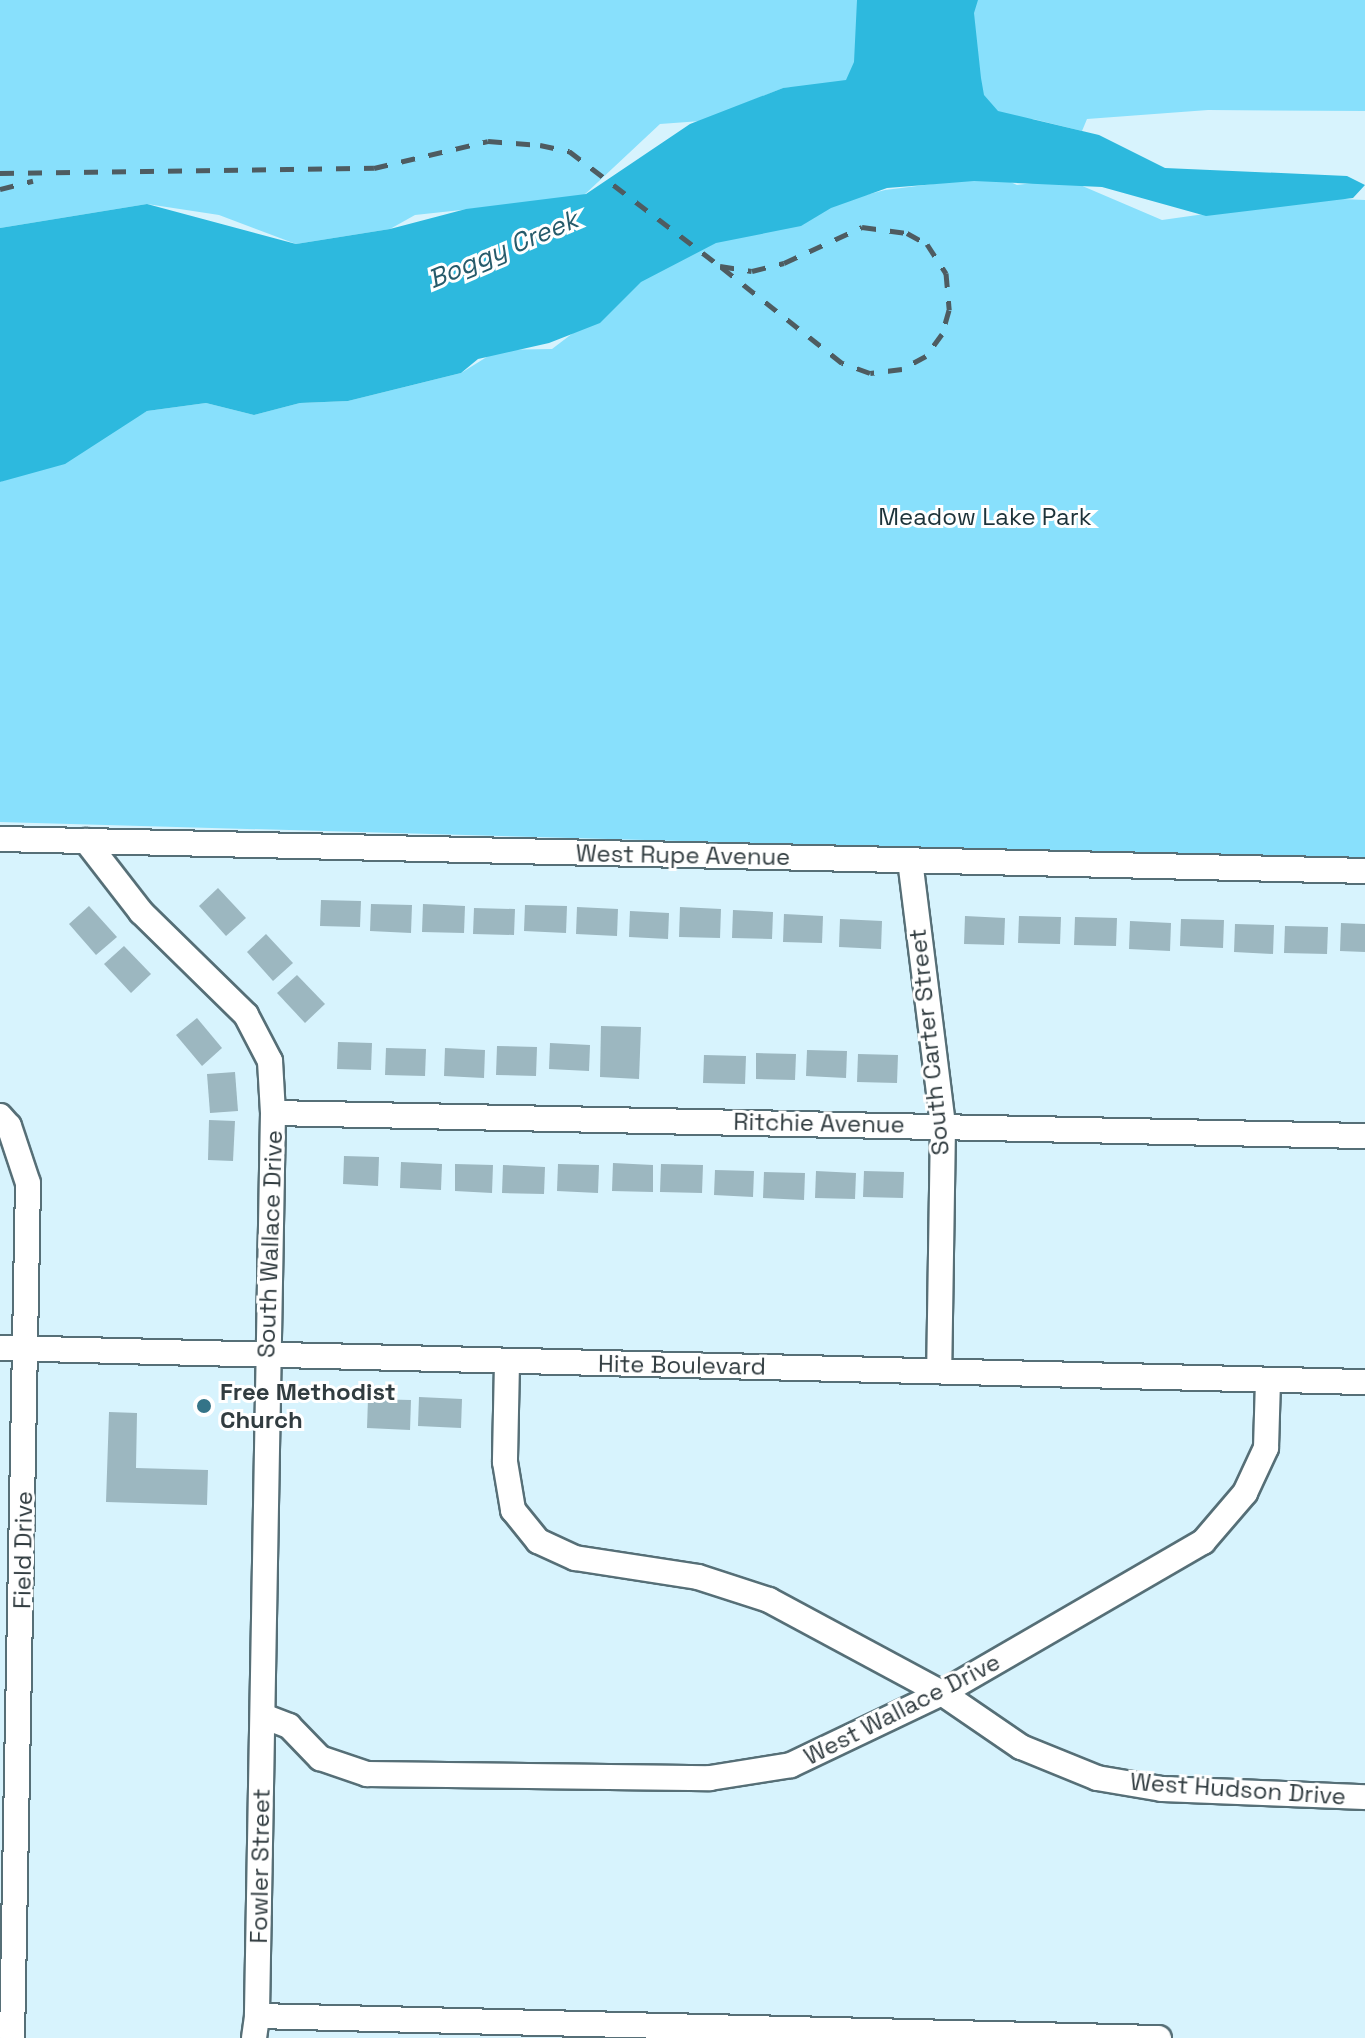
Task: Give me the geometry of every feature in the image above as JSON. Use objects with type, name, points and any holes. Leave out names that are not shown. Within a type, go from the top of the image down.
[{"type":"street","name":"West Rupe Avenue","points":[[0,839],[1365,871]]},
{"type":"street","name":"South Wallace Drive","points":[[86,841],[141,912],[246,1015],[270,1061],[273,1113],[266,1353],[263,1716]]},
{"type":"street","name":"South Carter Street","points":[[910,860],[943,1126],[939,1369]]},
{"type":"street","name":"Ritchie Avenue","points":[[273,1113],[1365,1136]]},
{"type":"street","name":"Field Drive","points":[[0,1116],[9,1126],[28,1183],[12,2038]]},
{"type":"street","name":"Hite Boulevard","points":[[0,1348],[1365,1382]]},
{"type":"street","name":"West Hudson Drive","points":[[507,1363],[505,1462],[513,1510],[538,1541],[575,1558],[698,1577],[769,1600],[942,1693],[1021,1747],[1097,1778],[1162,1789],[1365,1797]]},
{"type":"street","name":"West Wallace Drive","points":[[263,1716],[289,1726],[320,1758],[367,1774],[710,1778],[791,1765],[942,1693],[1203,1542],[1245,1493],[1266,1448],[1268,1380]]},
{"type":"street","name":"Fowler Street","points":[[256,2027],[263,1716]]},
{"type":"street","points":[[256,2027],[1159,2038]]},
{"type":"green space","points":[[0,0],[1365,0],[1365,111],[1208,110],[1087,119],[1082,131],[1033,119],[994,118],[844,84],[783,88],[701,121],[660,124],[582,197],[415,215],[390,229],[296,244],[219,215],[147,204],[0,228]]},
{"type":"green space","name":"Meadow Lake Park","points":[[997,176],[1017,185],[1066,179],[1162,220],[1318,198],[1365,200],[1365,860],[0,822],[0,482],[93,442],[147,411],[206,403],[254,415],[300,403],[348,401],[461,373],[498,350],[552,349],[677,254],[800,212],[885,190]]},
{"type":"water","name":"Boggy Creek","points":[[857,0],[978,0],[974,13],[984,95],[998,111],[1099,135],[1165,168],[1347,176],[1365,185],[1353,198],[1206,216],[1102,187],[974,181],[887,188],[831,208],[801,226],[716,243],[641,282],[600,323],[549,343],[478,359],[461,373],[348,401],[300,403],[254,415],[206,403],[147,411],[65,464],[0,482],[0,228],[147,204],[296,244],[390,229],[466,209],[586,194],[690,124],[783,88],[846,80],[854,62]]},
{"type":"building","points":[[218,888],[246,918],[226,936],[199,906]]},
{"type":"building","points":[[321,900],[361,901],[360,927],[320,926]]},
{"type":"building","points":[[371,904],[412,905],[411,933],[370,931]]},
{"type":"building","points":[[423,904],[465,906],[464,933],[422,932]]},
{"type":"building","points":[[525,905],[567,906],[566,933],[524,931]]},
{"type":"building","points":[[89,906],[117,937],[96,955],[69,924]]},
{"type":"building","points":[[577,907],[618,909],[617,936],[576,934]]},
{"type":"building","points":[[680,907],[721,909],[720,938],[679,937]]},
{"type":"building","points":[[474,908],[515,909],[514,935],[473,934]]},
{"type":"building","points":[[733,910],[773,912],[772,939],[732,938]]},
{"type":"building","points":[[630,911],[669,913],[668,939],[629,937]]},
{"type":"building","points":[[784,914],[823,916],[822,943],[783,942]]},
{"type":"building","points":[[965,916],[1005,918],[1004,945],[964,944]]},
{"type":"building","points":[[1019,916],[1061,917],[1060,944],[1018,943]]},
{"type":"building","points":[[1075,917],[1117,918],[1116,946],[1074,945]]},
{"type":"building","points":[[840,919],[882,921],[881,949],[839,947]]},
{"type":"building","points":[[1181,919],[1224,920],[1223,948],[1180,946]]},
{"type":"building","points":[[1130,921],[1171,923],[1170,951],[1129,949]]},
{"type":"building","points":[[1341,923],[1365,924],[1365,952],[1340,951]]},
{"type":"building","points":[[1235,924],[1274,925],[1273,954],[1234,952]]},
{"type":"building","points":[[1285,926],[1328,927],[1327,954],[1284,953]]},
{"type":"building","points":[[266,934],[293,963],[273,981],[247,952]]},
{"type":"building","points":[[124,946],[151,974],[131,993],[104,964]]},
{"type":"building","points":[[297,975],[325,1004],[305,1023],[277,993]]},
{"type":"building","points":[[197,1018],[222,1048],[202,1066],[176,1035]]},
{"type":"building","points":[[601,1026],[641,1027],[639,1079],[600,1077]]},
{"type":"building","points":[[338,1042],[372,1043],[371,1070],[337,1069]]},
{"type":"building","points":[[550,1043],[590,1045],[589,1071],[549,1069]]},
{"type":"building","points":[[497,1046],[537,1047],[536,1076],[496,1075]]},
{"type":"building","points":[[386,1048],[426,1049],[425,1076],[385,1075]]},
{"type":"building","points":[[445,1048],[485,1050],[484,1078],[444,1076]]},
{"type":"building","points":[[807,1050],[847,1051],[846,1078],[806,1076]]},
{"type":"building","points":[[756,1053],[796,1054],[795,1080],[756,1079]]},
{"type":"building","points":[[858,1054],[898,1055],[897,1083],[857,1082]]},
{"type":"building","points":[[704,1055],[746,1056],[745,1084],[703,1083]]},
{"type":"building","points":[[235,1072],[238,1111],[210,1113],[207,1074]]},
{"type":"building","points":[[209,1120],[235,1121],[233,1161],[208,1160]]},
{"type":"building","points":[[344,1156],[379,1157],[378,1186],[343,1184]]},
{"type":"building","points":[[401,1162],[442,1164],[441,1190],[400,1188]]},
{"type":"building","points":[[613,1163],[653,1165],[653,1192],[612,1191]]},
{"type":"building","points":[[455,1164],[493,1165],[492,1193],[455,1191]]},
{"type":"building","points":[[558,1164],[599,1165],[598,1193],[557,1191]]},
{"type":"building","points":[[661,1164],[703,1165],[702,1193],[660,1192]]},
{"type":"building","points":[[503,1165],[545,1167],[544,1194],[502,1193]]},
{"type":"building","points":[[715,1170],[754,1171],[753,1197],[714,1195]]},
{"type":"building","points":[[816,1171],[856,1173],[855,1199],[815,1198]]},
{"type":"building","points":[[864,1171],[904,1172],[903,1198],[863,1197]]},
{"type":"building","points":[[764,1172],[805,1173],[804,1200],[763,1198]]},
{"type":"building","points":[[419,1397],[462,1399],[461,1428],[418,1426]]},
{"type":"building","points":[[368,1399],[411,1400],[410,1430],[367,1428]]},
{"type":"building","points":[[109,1412],[137,1413],[136,1468],[208,1470],[207,1505],[106,1502]]},
{"type":"railway","points":[[0,173],[374,168],[488,141],[540,145],[569,151],[720,266],[752,271],[784,263],[862,227],[907,233],[927,244],[946,273],[949,310],[942,334],[926,356],[902,369],[870,373],[842,363],[720,266]]},
{"type":"railway","points":[[0,189],[33,181]]},
{"type":"place","name":"Free Methodist Church","points":[[204,1406]]}]
